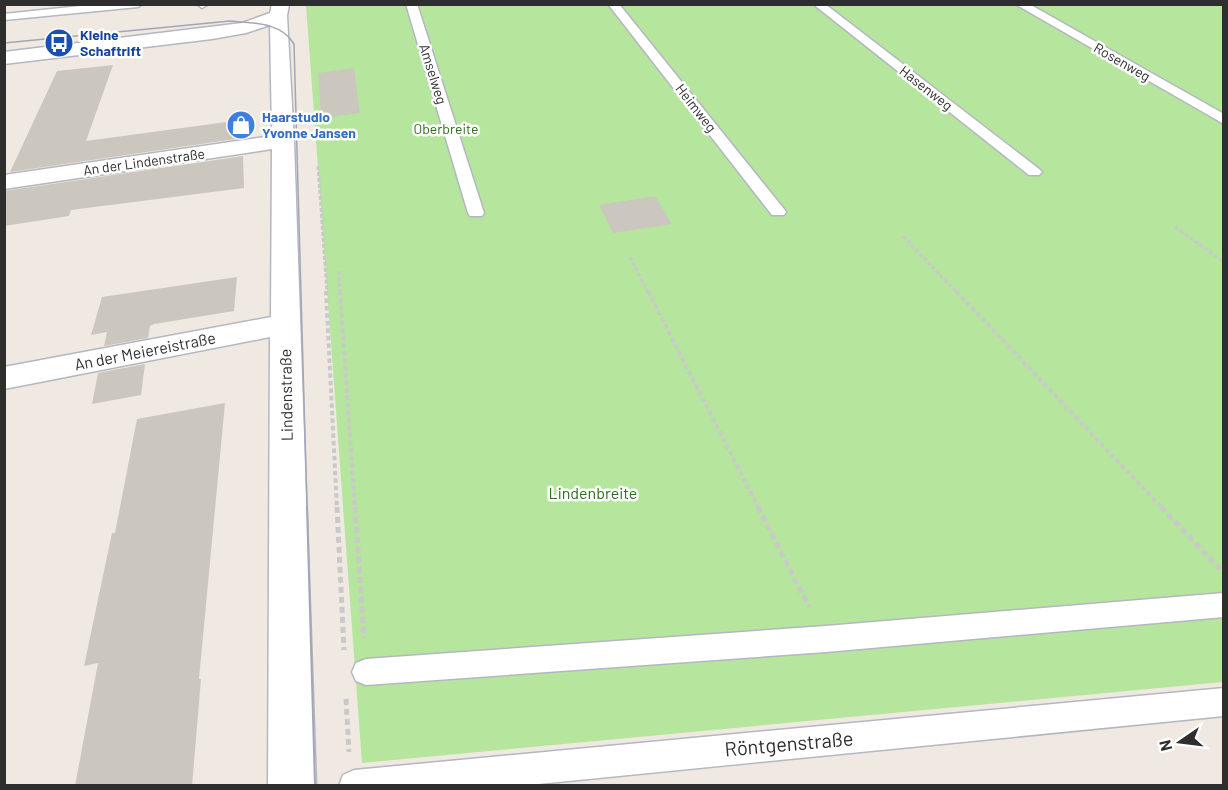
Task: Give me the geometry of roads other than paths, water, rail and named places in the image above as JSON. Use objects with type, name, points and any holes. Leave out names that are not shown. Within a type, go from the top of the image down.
[{"type":"street","points":[[4,58],[212,34],[253,26],[279,10]]},
{"type":"street","name":"Lindenstraße","points":[[279,10],[283,141],[292,786]]},
{"type":"street","name":"An der Lindenstraße","points":[[4,183],[283,141]]},
{"type":"street","name":"An der Meiereistraße","points":[[4,378],[285,324]]},
{"type":"lane","points":[[4,17],[138,4]]},
{"type":"lane","name":"Amselweg","points":[[411,4],[476,213]]},
{"type":"lane","name":"Heimweg","points":[[613,4],[778,212]]},
{"type":"lane","name":"Hasenweg","points":[[818,4],[1034,172]]},
{"type":"lane","name":"Rosenweg","points":[[1020,4],[1224,120]]},
{"type":"lane","points":[[366,672],[826,639],[1224,605]]},
{"type":"lane","name":"Röntgenstraße","points":[[351,774],[1224,702]]},
{"type":"tram line","points":[[4,43],[230,21],[266,25],[282,31],[294,44],[307,509]]},
{"type":"tram line","points":[[307,507],[315,786]]},
{"type":"place","name":"Kleine Schaftrift","points":[[59,43]]},
{"type":"place","name":"Haarstudio Yvonne Jansen","points":[[241,125]]},
{"type":"park label","name":"Oberbreite","points":[[446,129]]},
{"type":"park label","name":"Lindenbreite","points":[[593,493]]}]
